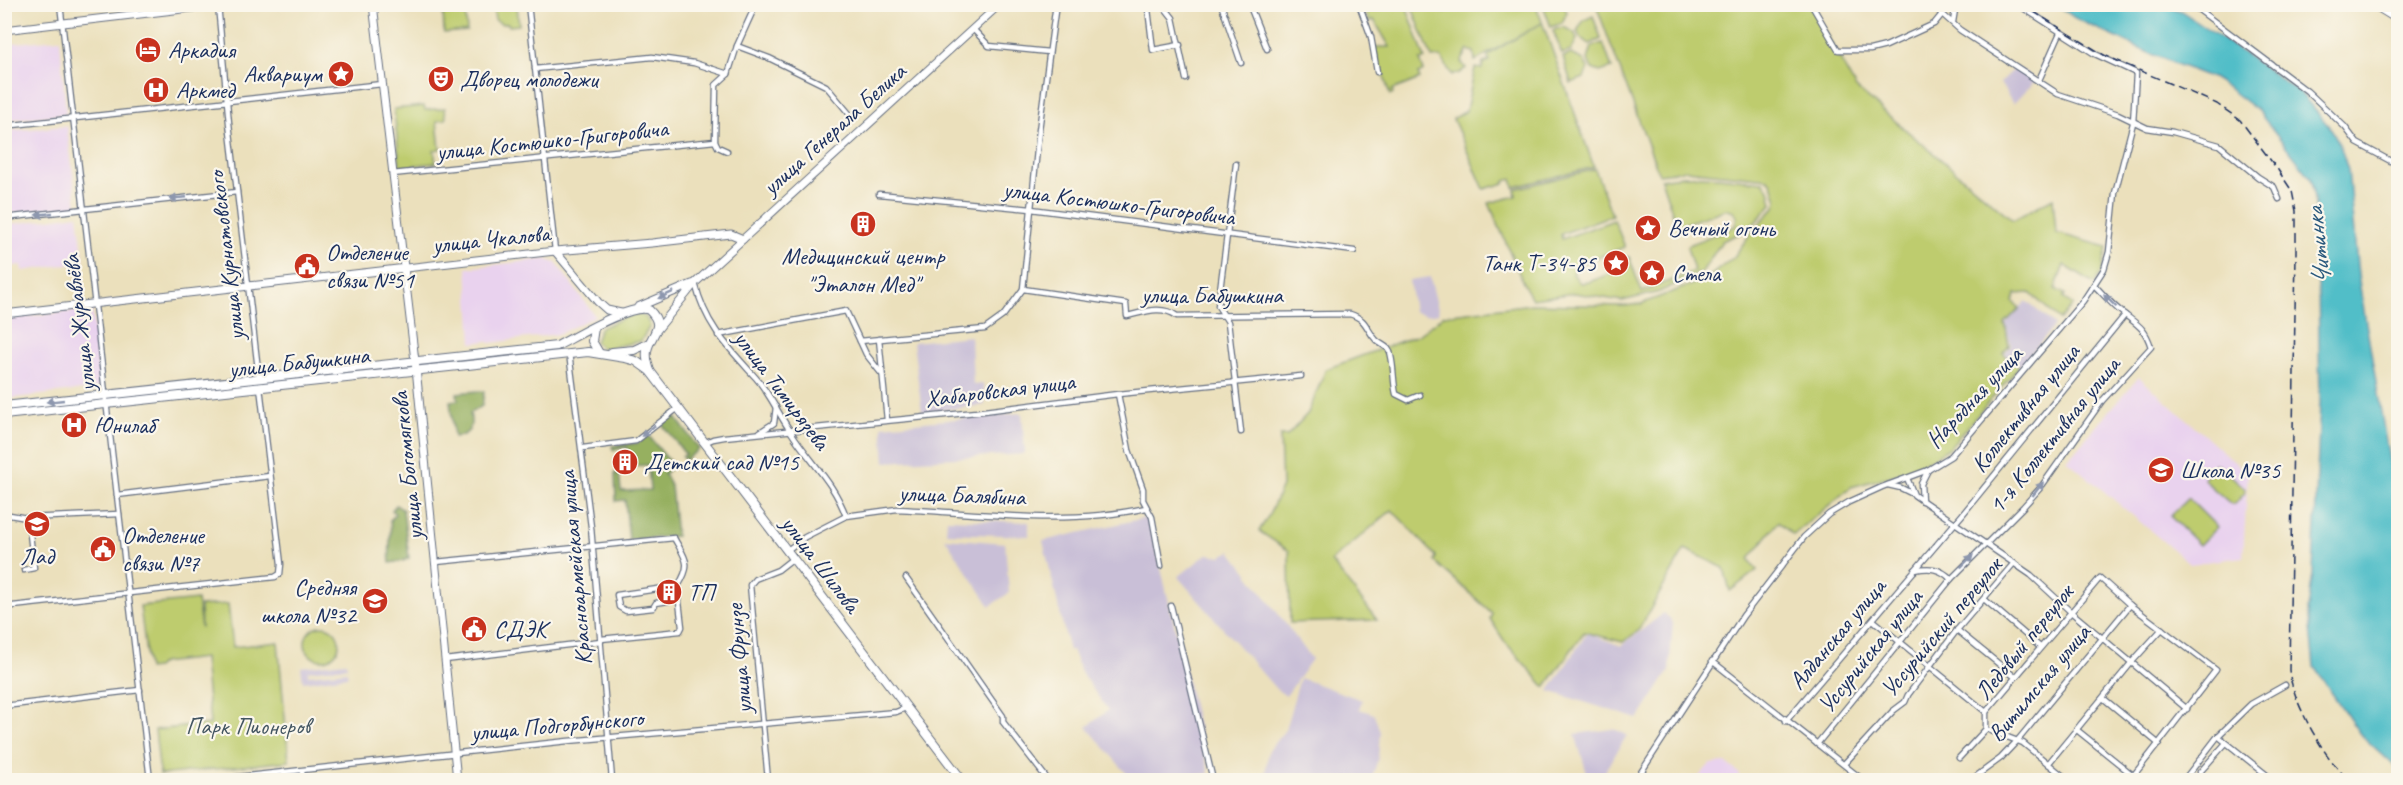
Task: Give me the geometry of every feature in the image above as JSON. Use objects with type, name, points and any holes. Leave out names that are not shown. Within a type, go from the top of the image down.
[{"type":"main road","points":[[4,30],[225,4]]},
{"type":"main road","name":"улица Богомягкова","points":[[373,4],[416,366],[456,780]]},
{"type":"main road","name":"улица Генерала Белика","points":[[695,283],[1000,4]]},
{"type":"main road","points":[[2372,4],[2398,20]]},
{"type":"main road","name":"улица Чкалова","points":[[4,314],[247,284],[555,251],[731,234],[743,239]]},
{"type":"main road","points":[[555,251],[598,302],[607,310],[621,313]]},
{"type":"main road","points":[[638,307],[695,283]]},
{"type":"main road","points":[[650,371],[647,352],[657,330],[695,283]]},
{"type":"main road","points":[[598,302],[603,314],[592,341],[599,353],[636,361],[650,371]]},
{"type":"main road","points":[[638,307],[645,308],[652,314],[657,323],[657,330]]},
{"type":"main road","name":"улица Бабушкина","points":[[416,366],[557,346],[621,313],[638,307]]},
{"type":"main road","points":[[599,353],[634,350],[651,342]]},
{"type":"main road","name":"улица Бабушкина","points":[[4,406],[106,399],[416,366],[569,353],[599,353]]},
{"type":"main road","name":"улица Шилова","points":[[650,371],[962,780]]},
{"type":"main road","name":"улица Бабушкина","points":[[4,415],[106,399]]},
{"type":"street","name":"улица Журавлёва","points":[[60,4],[150,780]]},
{"type":"street","points":[[528,4],[555,251]]},
{"type":"street","points":[[727,151],[718,147],[716,141],[716,85],[728,74],[737,46],[756,4]]},
{"type":"street","points":[[860,341],[985,328],[1003,316],[1023,289],[1056,4]]},
{"type":"street","points":[[1149,4],[1153,50],[1180,45]]},
{"type":"street","points":[[1162,4],[1173,18],[1186,79]]},
{"type":"street","points":[[1221,4],[1241,63]]},
{"type":"street","points":[[1249,4],[1267,49]]},
{"type":"street","points":[[1359,4],[1371,37],[1377,72]]},
{"type":"street","points":[[1811,4],[1838,50],[1870,50],[1886,46],[1934,24],[1943,13]]},
{"type":"street","points":[[1931,4],[1960,30],[2058,94],[2118,114],[2147,128],[2173,132],[2219,145],[2274,187],[2279,199]]},
{"type":"street","points":[[1953,22],[1956,4]]},
{"type":"street","points":[[2017,4],[2060,33],[2039,80]]},
{"type":"street","points":[[2191,4],[2307,91],[2357,143],[2398,165]]},
{"type":"street","name":"улица Курнатовского","points":[[129,593],[276,578],[280,574],[281,564],[247,284],[218,5]]},
{"type":"street","points":[[973,29],[989,46],[1049,52]]},
{"type":"street","name":"Народная улица","points":[[1636,780],[1743,616],[1804,537],[1829,514],[1886,485],[1928,470],[1951,456],[2095,286],[2104,269],[2109,252],[2115,193],[2133,123],[2136,73],[2095,54],[2060,33]]},
{"type":"street","points":[[737,46],[769,58],[826,86],[852,117]]},
{"type":"street","points":[[535,69],[652,57],[694,63],[728,74]]},
{"type":"street","points":[[4,126],[382,84]]},
{"type":"street","name":"улица Костюшко-Григоровича","points":[[392,174],[716,141]]},
{"type":"street","points":[[1236,164],[1218,306],[1228,322],[1241,432]]},
{"type":"street","points":[[4,218],[237,192]]},
{"type":"street","name":"улица Костюшко-Григоровича","points":[[879,194],[1031,209],[1354,251]]},
{"type":"street","name":"улица Тимирязева","points":[[695,283],[699,299],[718,335],[744,368],[756,378],[789,430],[820,472],[830,481],[846,516]]},
{"type":"street","points":[[2095,286],[2125,315]]},
{"type":"street","name":"улица Бабушкина","points":[[1023,289],[1126,304],[1127,316],[1150,310],[1168,310],[1177,316],[1350,314],[1361,318],[1376,340],[1388,348],[1391,354],[1392,379],[1396,394],[1408,400],[1420,395]]},
{"type":"street","points":[[718,335],[846,311],[866,354],[883,375]]},
{"type":"street","name":"1-я Коллективная улица","points":[[1914,495],[1985,544],[2041,487],[2102,400],[2151,347],[2147,336],[2132,318],[2125,315]]},
{"type":"street","name":"Коллективная улица","points":[[1915,570],[2125,315]]},
{"type":"street","points":[[879,339],[887,420]]},
{"type":"street","name":"Красноармейская улица","points":[[569,353],[583,448],[593,546],[612,780]]},
{"type":"street","name":"Хабаровская улица","points":[[704,443],[712,439],[758,433],[976,412],[1235,381],[1301,376]]},
{"type":"street","points":[[1118,394],[1129,450],[1143,489],[1143,500],[1152,517],[1161,566]]},
{"type":"street","points":[[758,433],[774,423],[776,407]]},
{"type":"street","points":[[583,448],[636,441],[678,408]]},
{"type":"street","points":[[1922,501],[1921,484],[1928,470]]},
{"type":"street","points":[[117,495],[270,476]]},
{"type":"street","points":[[1907,478],[1914,495]]},
{"type":"street","points":[[1886,485],[1901,488],[1914,495]]},
{"type":"street","name":"улица Балябина","points":[[786,551],[805,537],[846,516],[897,509],[1066,518],[1113,515],[1146,508]]},
{"type":"street","points":[[4,514],[27,518],[119,514]]},
{"type":"street","points":[[24,570],[34,567],[29,526]]},
{"type":"street","points":[[436,562],[674,538],[683,551],[686,561],[680,584],[617,595],[619,607],[626,611],[653,608],[656,603],[679,599]]},
{"type":"street","points":[[1985,544],[2014,563]]},
{"type":"street","name":"Уссурийская улица","points":[[1817,744],[1951,579],[1985,544]]},
{"type":"street","name":"улица Фрунзе","points":[[768,780],[750,585],[755,579],[778,570],[792,559]]},
{"type":"street","name":"Уссурийский переулок","points":[[1844,764],[1893,711],[1905,702],[1957,630],[2014,563],[2187,709]]},
{"type":"street","points":[[1915,570],[1932,567],[1951,579]]},
{"type":"street","name":"Алданская улица","points":[[1786,721],[1915,570]]},
{"type":"street","points":[[906,578],[1003,717],[1003,722],[1048,780]]},
{"type":"street","name":"Ледовый переулок","points":[[1959,758],[1986,729],[1986,712],[2100,578],[2130,605]]},
{"type":"street","points":[[445,660],[680,631],[682,627],[679,599],[673,587]]},
{"type":"street","points":[[4,607],[129,593]]},
{"type":"street","points":[[1984,599],[2040,647]]},
{"type":"street","points":[[2077,730],[2132,778],[2216,670],[2130,605]]},
{"type":"street","name":"Витимская улица","points":[[1971,780],[2001,758],[2018,740],[2130,605]]},
{"type":"street","points":[[1171,606],[1211,780]]},
{"type":"street","points":[[1873,620],[1986,712]]},
{"type":"street","points":[[2048,764],[2162,629]]},
{"type":"street","points":[[1957,630],[2014,677]]},
{"type":"street","points":[[1712,661],[1863,780]]},
{"type":"street","points":[[2184,780],[2218,736],[2251,704],[2284,685]]},
{"type":"street","points":[[4,706],[140,690]]},
{"type":"street","points":[[2103,698],[2159,744]]},
{"type":"street","name":"улица Подгорбунского","points":[[211,780],[454,753],[896,712],[906,708]]},
{"type":"street","points":[[1986,729],[2018,740],[2068,780]]},
{"type":"street","points":[[2218,736],[2272,780]]},
{"type":"street","points":[[2204,780],[2200,772],[2226,742]]},
{"type":"street","points":[[302,771],[303,780]]},
{"type":"shaded area","points":[[60,39],[66,114],[5,120],[5,44]]},
{"type":"shaded area","points":[[2016,67],[2036,80],[2013,104],[2000,83]]},
{"type":"shaded area","points":[[67,126],[77,206],[5,214],[5,131]]},
{"type":"shaded area","points":[[78,215],[84,262],[22,271],[21,265],[5,267],[5,225]]},
{"type":"shaded area","points":[[545,259],[556,263],[595,316],[559,334],[490,343],[487,341],[472,343],[467,268]]},
{"type":"shaded area","points":[[1430,277],[1439,313],[1427,315],[1414,312],[1409,280]]},
{"type":"shaded area","points":[[2026,301],[2055,325],[2020,366],[2005,353],[2011,346],[2006,324]]},
{"type":"shaded area","points":[[92,309],[100,388],[5,399],[5,319]]},
{"type":"shaded area","points":[[971,336],[973,385],[983,384],[985,405],[922,412],[913,342]]},
{"type":"shaded area","name":"Школа №35","points":[[2139,377],[2248,474],[2243,557],[2190,564],[2067,460]]},
{"type":"shaded area","points":[[1022,413],[1025,454],[885,462],[882,426]]},
{"type":"shaded area","points":[[1149,517],[1209,774],[1132,780],[1087,727],[1108,710],[1082,674],[1072,650],[1069,651],[1043,541]]},
{"type":"shaded area","points":[[947,519],[1029,522],[1029,536],[946,533]]},
{"type":"shaded area","points":[[945,538],[1005,543],[1009,593],[990,606]]},
{"type":"shaded area","points":[[1231,551],[1312,659],[1286,696],[1276,689],[1178,577],[1207,554],[1221,556]]},
{"type":"shaded area","points":[[1664,613],[1673,623],[1669,671],[1638,719],[1549,691],[1587,633],[1621,646]]},
{"type":"shaded area","points":[[346,662],[347,667],[308,671],[308,675],[347,671],[348,676],[303,682],[301,667]]},
{"type":"shaded area","points":[[1300,678],[1362,700],[1359,709],[1374,714],[1380,732],[1378,759],[1371,780],[1264,780],[1269,750],[1285,730]]},
{"type":"shaded area","points":[[1614,729],[1627,735],[1600,780],[1589,780],[1575,734]]},
{"type":"shaded area","points":[[1726,763],[1740,774],[1736,780],[1696,780],[1710,764]]},
{"type":"green space","points":[[493,5],[517,5],[519,25],[509,26],[508,23],[502,24],[495,20]]},
{"type":"green space","points":[[1363,5],[1406,5],[1425,59],[1420,60],[1424,71],[1418,74],[1420,79],[1392,90],[1393,93],[1390,95],[1374,47],[1390,47],[1374,20],[1369,22]]},
{"type":"green space","points":[[1411,5],[1449,5],[1445,6],[1444,12],[1463,5],[1536,5],[1594,167],[1514,187],[1512,179],[1484,189],[1453,119],[1466,111],[1475,68],[1482,69],[1483,63],[1489,61],[1488,56],[1494,51],[1542,23],[1475,61],[1474,52],[1468,50],[1461,62],[1466,68],[1452,75],[1441,57],[1432,58]]},
{"type":"green space","points":[[1543,5],[1564,6],[1567,12],[1562,23],[1551,27]]},
{"type":"green space","points":[[1596,5],[1810,5],[1856,88],[2013,220],[2053,198],[2056,233],[2107,247],[2102,270],[2094,284],[2064,265],[2055,289],[2065,294],[2063,298],[2073,305],[2060,320],[2030,293],[2015,294],[2013,302],[2020,308],[2005,323],[2009,346],[2003,353],[2019,367],[1949,448],[1913,470],[1851,487],[1793,535],[1778,522],[1749,559],[1757,570],[1730,591],[1724,568],[1685,549],[1638,631],[1623,642],[1584,632],[1545,687],[1505,642],[1490,619],[1492,613],[1435,562],[1436,556],[1392,510],[1331,561],[1377,620],[1290,623],[1289,551],[1259,531],[1282,486],[1280,436],[1287,436],[1308,413],[1326,369],[1418,335],[1444,315],[1532,304],[1624,306],[1641,304],[1706,279],[1734,257],[1752,231],[1775,207],[1777,201],[1772,183],[1768,179],[1686,170],[1659,174]]},
{"type":"green space","points":[[465,8],[467,31],[444,33],[443,10]]},
{"type":"green space","points":[[1593,16],[1601,39],[1590,44],[1580,38],[1577,31],[1584,20]]},
{"type":"green space","points":[[1563,27],[1574,32],[1577,39],[1571,51],[1562,54],[1553,30]]},
{"type":"green space","points":[[1603,43],[1612,68],[1600,72],[1592,69],[1588,60],[1592,46]]},
{"type":"green space","points":[[1571,54],[1584,60],[1588,69],[1584,78],[1571,83],[1563,57]]},
{"type":"green space","points":[[424,106],[425,110],[445,108],[446,119],[437,121],[440,149],[434,150],[436,163],[400,167],[394,109]]},
{"type":"green space","points":[[1595,169],[1612,215],[1561,234],[1562,239],[1614,220],[1625,247],[1577,265],[1573,274],[1580,283],[1589,282],[1623,269],[1622,259],[1629,257],[1642,292],[1694,271],[1687,247],[1735,226],[1737,216],[1734,211],[1728,209],[1677,226],[1661,179],[1700,176],[1763,182],[1769,189],[1772,204],[1748,230],[1722,241],[1702,272],[1659,292],[1622,301],[1575,293],[1532,299],[1489,203],[1516,196],[1515,189]]},
{"type":"green space","points":[[635,313],[646,317],[650,326],[641,341],[608,348],[602,348],[595,342],[600,328]]},
{"type":"green space","points":[[484,392],[482,406],[470,413],[471,423],[467,433],[454,437],[450,401],[458,400],[457,393]]},
{"type":"green space","points":[[674,415],[699,449],[685,460],[682,457],[685,454],[662,424]]},
{"type":"green space","points":[[648,435],[673,466],[664,474],[671,486],[676,536],[629,540],[625,500],[616,501],[615,473],[619,473],[621,491],[650,490],[648,465],[631,466],[627,447],[613,450],[612,446],[638,443]]},
{"type":"green space","points":[[2215,464],[2218,464],[2246,489],[2235,504],[2231,504],[2205,481],[2204,478]]},
{"type":"green space","points":[[2188,498],[2217,527],[2199,545],[2170,516]]},
{"type":"green space","points":[[396,505],[403,510],[409,558],[390,563],[390,520],[395,514],[392,510]]},
{"type":"green space","name":"Парк Пионеров","points":[[197,600],[201,628],[200,606],[228,604],[233,647],[278,642],[289,761],[160,775],[155,730],[210,724],[204,658],[161,663],[156,668],[148,669],[140,606]]},
{"type":"green space","points":[[322,626],[334,631],[339,643],[334,655],[322,660],[310,655],[305,643],[310,631]]},
{"type":"water","name":"Читинка","points":[[2057,5],[2165,5],[2181,11],[2303,96],[2332,130],[2340,145],[2348,170],[2358,275],[2398,513],[2398,769],[2360,734],[2314,667],[2308,609],[2313,573],[2320,402],[2317,220],[2311,178],[2258,111],[2228,88],[2212,78],[2151,54],[2075,18]]},
{"type":"railway","points":[[2021,4],[2104,55],[2217,104],[2240,120],[2292,191],[2296,211],[2296,252],[2289,670],[2296,697],[2311,729],[2330,759],[2349,780]]},
{"type":"place","name":"Аркадия","points":[[148,50]]},
{"type":"place","name":"Аквариум","points":[[341,74]]},
{"type":"place","name":"Дворец молодежи","points":[[441,79]]},
{"type":"place","name":"Аркмед","points":[[156,90]]},
{"type":"place","name":"Медицинский центр \"Эталон Мед\"","points":[[863,224]]},
{"type":"place","name":"Вечный огонь","points":[[1648,228]]},
{"type":"place","name":"Танк Т-34-85","points":[[1616,263]]},
{"type":"place","name":"Отделение связи №51","points":[[307,266]]},
{"type":"place","name":"Стела","points":[[1652,273]]},
{"type":"place","name":"Юнилаб","points":[[74,425]]},
{"type":"place","name":"Детский сад №15","points":[[625,462]]},
{"type":"place","name":"Школа №35","points":[[2161,470]]},
{"type":"place","name":"Лад","points":[[37,524]]},
{"type":"place","name":"Отделение связи №7","points":[[103,549]]},
{"type":"place","name":"ТП","points":[[669,592]]},
{"type":"place","name":"Средняя школа №32","points":[[375,601]]},
{"type":"place","name":"СДЭК","points":[[474,629]]}]
